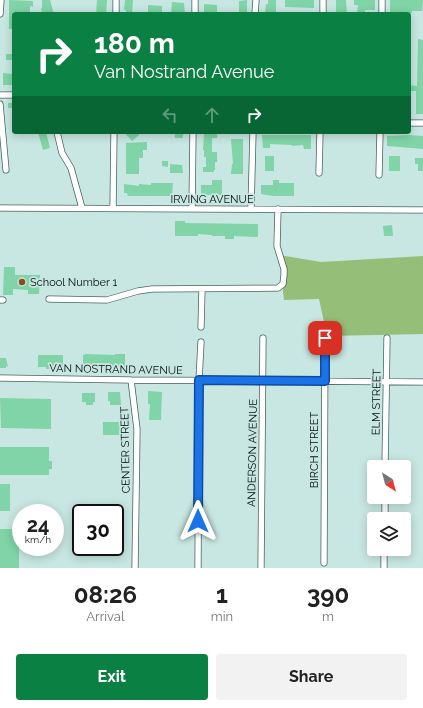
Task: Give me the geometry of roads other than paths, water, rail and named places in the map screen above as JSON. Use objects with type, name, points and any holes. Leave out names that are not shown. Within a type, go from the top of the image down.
[{"type":"street","points":[[0,14],[1,0]]},
{"type":"street","points":[[116,0],[116,12]]},
{"type":"street","points":[[195,0],[195,12]]},
{"type":"street","points":[[256,0],[256,12]]},
{"type":"street","points":[[323,12],[324,0]]},
{"type":"street","points":[[382,0],[382,12]]},
{"type":"street","points":[[0,95],[12,95]]},
{"type":"street","points":[[0,104],[6,170]]},
{"type":"street","points":[[411,123],[423,123]]},
{"type":"street","points":[[57,134],[62,153],[71,168],[82,208]]},
{"type":"street","points":[[114,134],[114,208]]},
{"type":"street","points":[[192,208],[193,134]]},
{"type":"street","points":[[251,209],[253,134]]},
{"type":"street","points":[[320,134],[320,173]]},
{"type":"street","points":[[379,176],[380,134]]},
{"type":"street","name":"IRVING AVENUE","points":[[0,208],[423,210]]},
{"type":"street","points":[[49,299],[107,300],[147,290],[278,288],[284,281],[284,275],[277,246],[278,209]]},
{"type":"street","points":[[201,327],[202,289]]},
{"type":"street","name":"ANDERSON AVENUE","points":[[261,568],[263,338]]},
{"type":"street","name":"BIRCH STREET","points":[[324,563],[325,338]]},
{"type":"street","name":"ELM STREET","points":[[385,460],[387,338]]},
{"type":"street","points":[[198,568],[199,380],[201,342]]},
{"type":"street","name":"VAN NOSTRAND AVENUE","points":[[0,378],[423,382]]},
{"type":"street","name":"CENTER STREET","points":[[131,380],[137,429],[135,568]]},
{"type":"street","points":[[384,556],[384,568]]},
{"type":"place","name":"School Number 1","points":[[22,282]]}]
